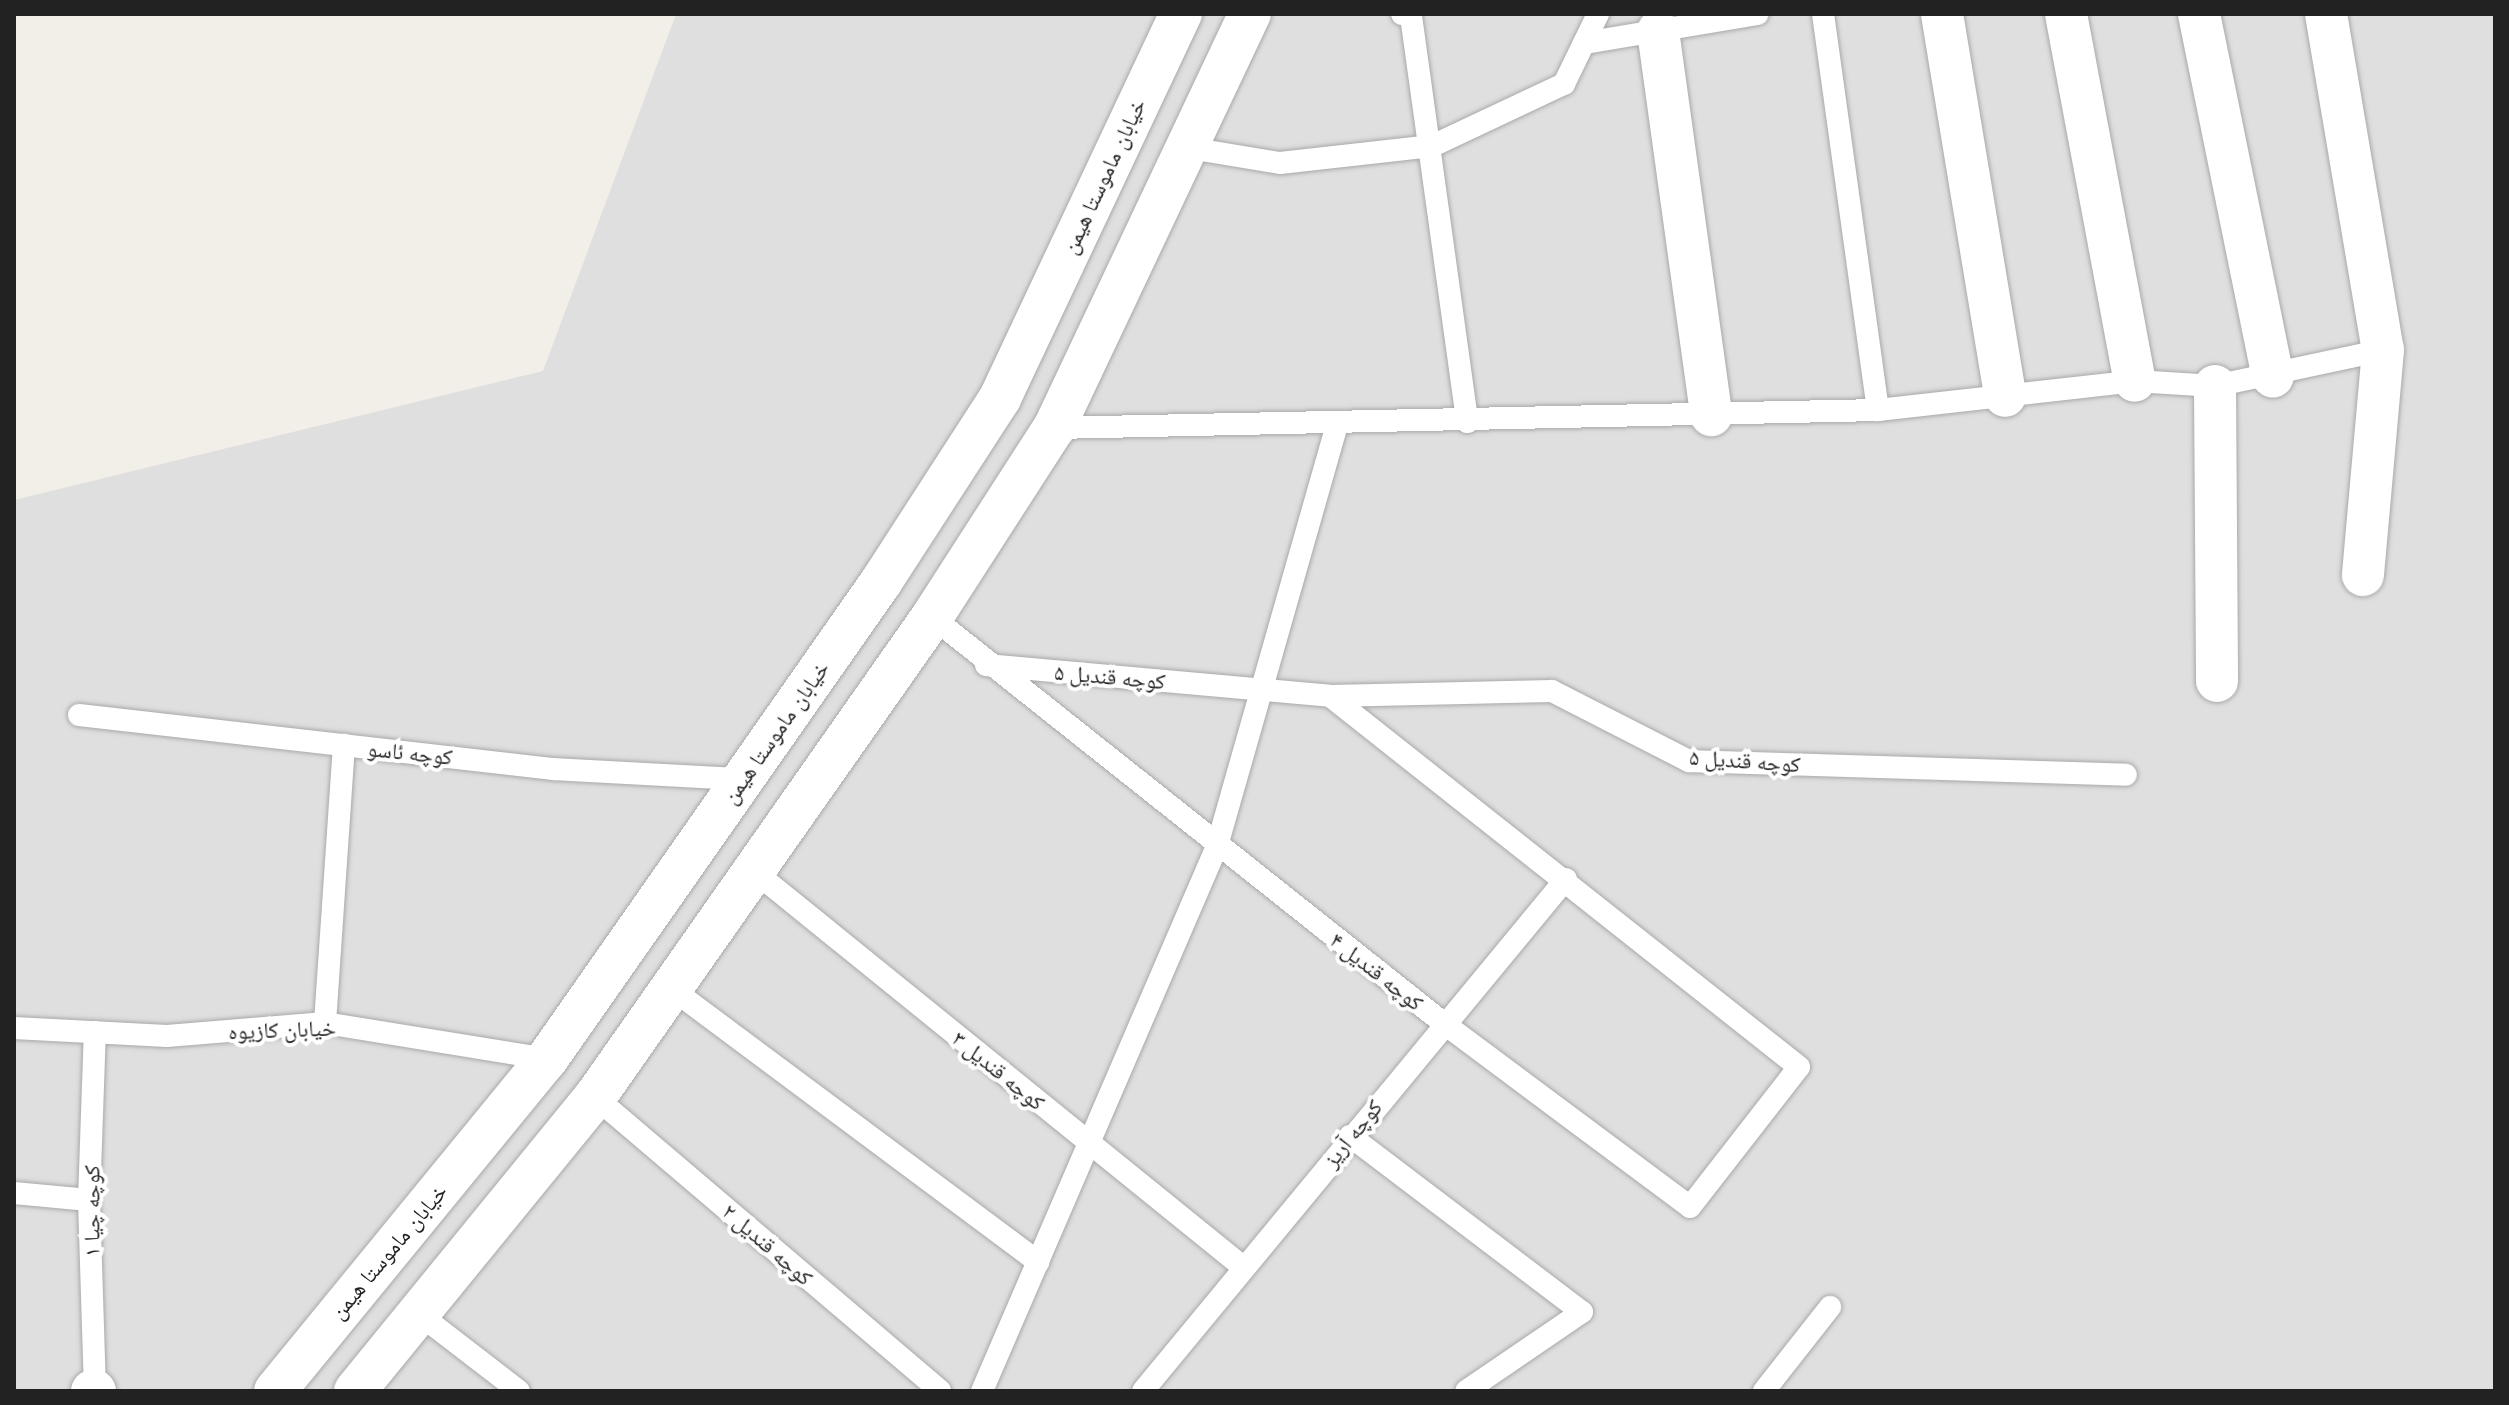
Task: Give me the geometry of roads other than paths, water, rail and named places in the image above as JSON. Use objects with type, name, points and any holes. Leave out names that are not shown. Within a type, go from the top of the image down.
[{"type":"street","name":"خیابان ماموستا هیمن","points":[[275,1391],[547,1059],[1000,398],[1181,14]]},
{"type":"street","points":[[355,1391],[595,1097],[932,617],[1054,428],[1183,147],[1250,14]]},
{"type":"street","points":[[1942,14],[2005,396]]},
{"type":"street","points":[[2066,14],[2135,381]]},
{"type":"street","points":[[2199,14],[2273,377]]},
{"type":"street","points":[[2326,14],[2383,350],[2363,575]]},
{"type":"street","points":[[1658,31],[1711,415]]},
{"type":"street","points":[[2215,386],[2217,681]]},
{"type":"lane","points":[[1402,14],[1411,16],[1432,146],[1467,422]]},
{"type":"lane","points":[[1183,147],[1280,163],[1432,146],[1564,84],[1598,14]]},
{"type":"lane","points":[[1584,43],[1758,14]]},
{"type":"lane","points":[[1823,14],[1878,410]]},
{"type":"lane","points":[[1054,428],[1336,427],[1878,410],[2135,381],[2215,386],[2273,377],[2383,350]]},
{"type":"lane","points":[[982,1391],[1217,846],[1336,427]]},
{"type":"lane","name":"کوچه قندیل ۴","points":[[932,617],[985,665],[1442,1022],[1690,1207],[1799,1067],[1566,879]]},
{"type":"lane","name":"کوچه قندیل ۵","points":[[985,665],[1330,696],[1552,691],[1689,761],[2126,775]]},
{"type":"lane","points":[[1330,696],[1566,879]]},
{"type":"lane","name":"کوچه ئاسو","points":[[79,715],[554,769],[741,779]]},
{"type":"lane","points":[[325,1023],[344,745]]},
{"type":"lane","name":"کوچه قندیل ۳","points":[[755,872],[1243,1267]]},
{"type":"lane","name":"کوچه آریز","points":[[1143,1391],[1442,1022],[1566,879]]},
{"type":"lane","points":[[672,989],[1038,1262]]},
{"type":"lane","name":"خیابان کازیوه","points":[[14,1028],[167,1036],[325,1023],[547,1059]]},
{"type":"lane","name":"کوچه چیا ۱","points":[[94,1391],[89,1200],[95,1032]]},
{"type":"lane","name":"کوچه قندیل ۲","points":[[595,1097],[940,1391]]},
{"type":"lane","points":[[1350,1136],[1582,1312],[1466,1391]]},
{"type":"lane","points":[[14,1193],[89,1200]]},
{"type":"lane","points":[[1764,1391],[1830,1307]]},
{"type":"lane","points":[[419,1314],[519,1391]]}]
